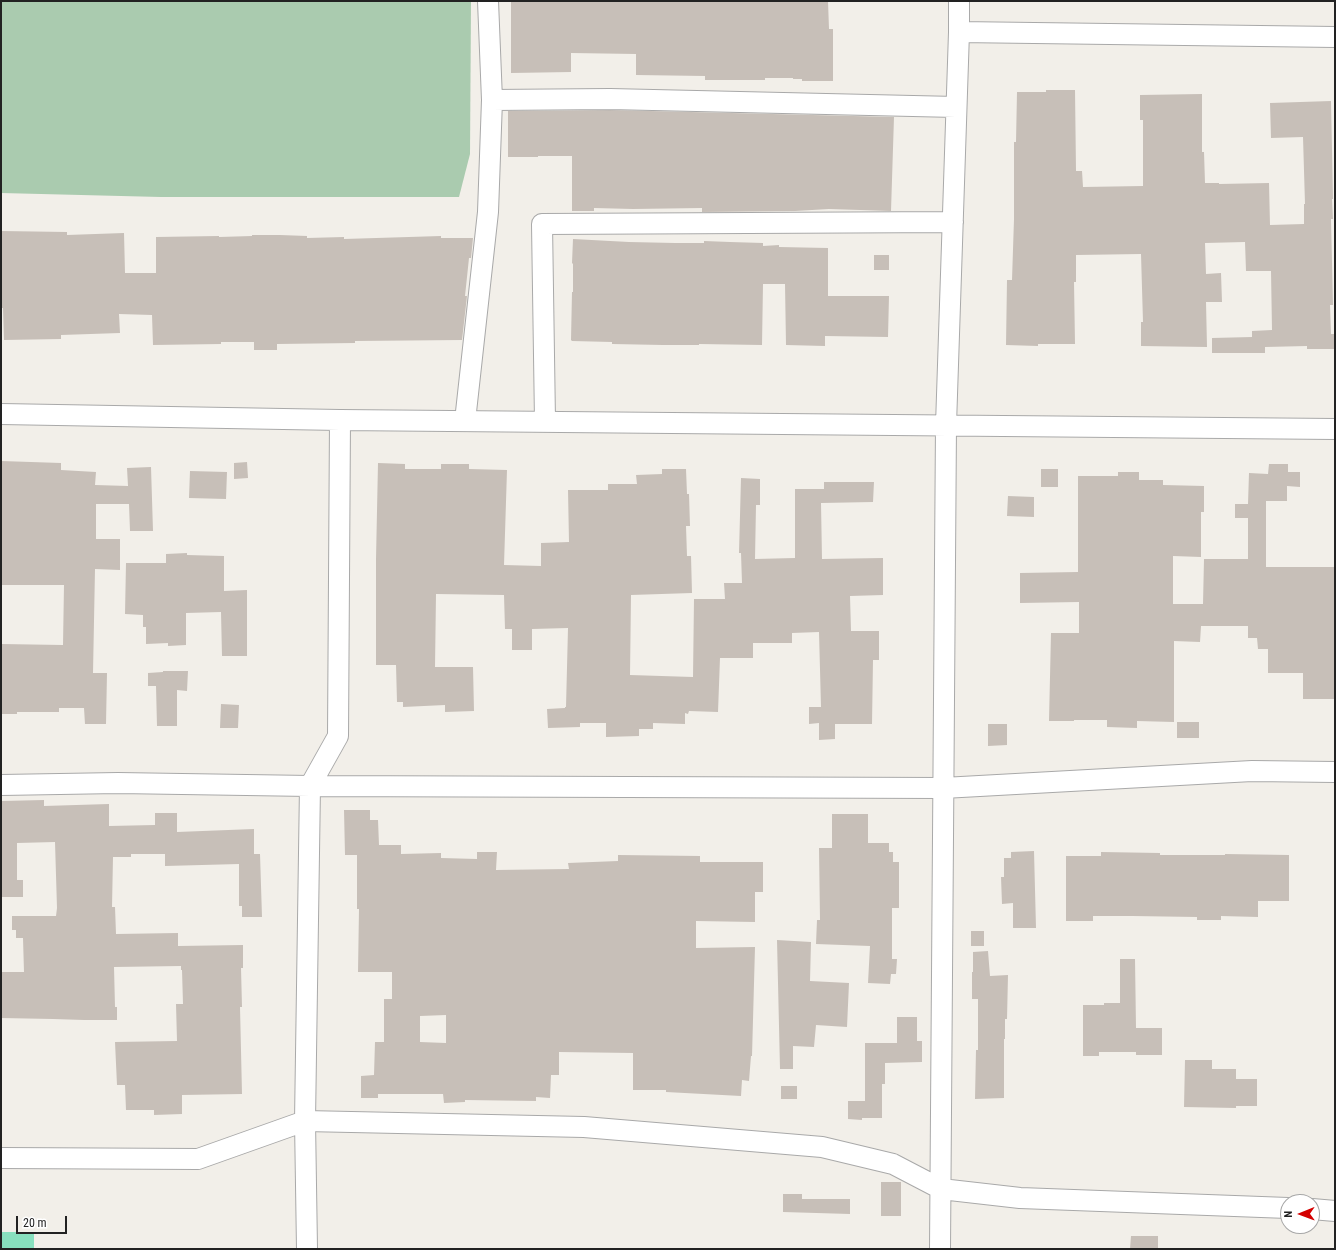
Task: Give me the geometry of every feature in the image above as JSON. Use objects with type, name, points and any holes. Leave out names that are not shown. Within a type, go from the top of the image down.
[{"type":"street","points":[[465,421],[488,212],[492,100],[488,1]]},
{"type":"street","points":[[940,1249],[946,426],[959,1]]},
{"type":"street","points":[[959,32],[1335,37]]},
{"type":"street","points":[[492,100],[610,99],[956,107]]},
{"type":"street","points":[[545,421],[542,224],[953,222]]},
{"type":"street","points":[[1,414],[340,420],[1335,429]]},
{"type":"street","points":[[307,1249],[305,1121],[310,786],[338,736],[340,420]]},
{"type":"street","points":[[1,785],[118,783],[310,786],[943,788],[1252,771],[1335,772]]},
{"type":"street","points":[[1,1158],[198,1159],[305,1121],[584,1127],[822,1147],[893,1164],[941,1189],[1020,1198],[1280,1208]]},
{"type":"street","points":[[1320,1210],[1335,1211]]},
{"type":"green space","points":[[1,1],[471,1],[470,154],[459,197],[161,197],[1,193]]},
{"type":"green space","points":[[1,1232],[34,1232],[34,1249],[1,1249]]},
{"type":"building","points":[[511,1],[828,1],[829,29],[833,29],[833,81],[802,81],[802,79],[793,78],[765,78],[765,80],[705,80],[705,76],[636,75],[636,54],[571,53],[571,72],[511,73]]},
{"type":"building","points":[[1046,90],[1075,90],[1076,171],[1082,171],[1083,187],[1143,186],[1143,120],[1140,120],[1140,95],[1202,94],[1202,152],[1204,152],[1205,183],[1269,183],[1270,225],[1304,224],[1305,204],[1303,137],[1271,138],[1270,103],[1331,101],[1333,305],[1330,305],[1331,334],[1335,334],[1335,349],[1307,349],[1307,346],[1265,347],[1265,353],[1212,353],[1212,338],[1252,337],[1252,331],[1272,330],[1271,271],[1246,271],[1245,242],[1205,243],[1206,274],[1221,273],[1222,302],[1206,302],[1207,347],[1141,346],[1141,322],[1143,322],[1141,254],[1076,255],[1076,282],[1074,282],[1075,344],[1038,344],[1038,346],[1006,345],[1007,280],[1012,280],[1014,142],[1016,142],[1017,92],[1046,92]]},
{"type":"building","points":[[610,110],[894,117],[891,211],[829,209],[702,212],[702,208],[594,208],[594,211],[572,211],[572,156],[508,157],[508,111]]},
{"type":"building","points":[[1,231],[67,232],[67,235],[124,233],[125,273],[156,273],[156,237],[280,235],[307,236],[307,238],[344,237],[344,239],[441,236],[441,238],[473,238],[471,258],[469,258],[465,296],[467,296],[462,340],[355,341],[355,343],[277,344],[277,350],[254,350],[254,342],[153,345],[152,315],[119,314],[120,333],[61,335],[61,339],[4,340],[3,308],[1,308]]},
{"type":"building","points":[[573,239],[675,243],[704,243],[704,241],[763,243],[763,246],[779,245],[779,247],[828,248],[828,296],[889,296],[888,337],[825,336],[825,346],[786,345],[785,284],[763,284],[762,345],[612,344],[612,342],[572,341]]},
{"type":"building","points":[[874,255],[889,255],[889,270],[874,270]]},
{"type":"building","points":[[1,461],[61,463],[61,470],[96,472],[95,485],[128,486],[127,468],[151,467],[153,531],[130,531],[129,504],[96,504],[96,539],[120,539],[120,570],[95,569],[93,673],[107,673],[106,724],[85,724],[84,708],[59,708],[59,712],[17,712],[17,714],[1,714],[1,644],[63,645],[64,585],[1,585]]},
{"type":"building","points":[[247,462],[248,478],[234,479],[234,463]]},
{"type":"building","points":[[378,463],[405,464],[405,469],[441,469],[441,464],[469,464],[469,469],[507,470],[504,565],[541,566],[541,543],[569,542],[568,490],[608,490],[608,484],[637,484],[636,475],[662,474],[662,469],[686,469],[687,494],[689,494],[690,526],[686,526],[687,556],[691,556],[692,593],[631,595],[630,675],[693,677],[694,599],[725,599],[724,583],[742,583],[741,553],[739,553],[741,478],[760,479],[760,505],[756,505],[755,559],[795,558],[795,489],[824,489],[824,482],[874,482],[873,502],[821,503],[822,559],[883,558],[883,595],[850,596],[851,631],[879,631],[879,660],[873,660],[872,724],[835,724],[835,739],[819,740],[819,723],[809,724],[809,707],[821,707],[819,632],[792,633],[792,643],[753,643],[753,658],[720,658],[718,712],[689,711],[688,714],[685,713],[685,724],[653,723],[653,729],[639,729],[639,736],[606,737],[606,723],[580,723],[580,727],[548,728],[547,709],[566,707],[568,628],[532,629],[532,650],[512,650],[512,629],[505,629],[504,595],[436,594],[435,667],[473,667],[474,711],[445,712],[445,705],[403,707],[403,702],[397,702],[396,665],[376,665]]},
{"type":"building","points":[[1269,464],[1288,464],[1288,472],[1300,472],[1300,487],[1287,486],[1287,501],[1266,501],[1266,567],[1335,567],[1335,699],[1303,699],[1303,673],[1268,673],[1268,649],[1258,649],[1257,638],[1248,638],[1248,626],[1201,626],[1200,642],[1174,641],[1174,722],[1137,721],[1137,728],[1107,727],[1107,720],[1049,721],[1051,633],[1079,633],[1079,602],[1020,603],[1020,573],[1078,572],[1078,476],[1118,476],[1118,472],[1139,472],[1139,480],[1163,480],[1163,485],[1204,486],[1204,512],[1201,512],[1201,557],[1173,556],[1173,604],[1203,604],[1204,559],[1248,559],[1248,518],[1235,518],[1235,504],[1248,504],[1249,473],[1268,474]]},
{"type":"building","points":[[1041,469],[1058,469],[1058,487],[1041,487]]},
{"type":"building","points":[[190,471],[227,472],[226,499],[189,498]]},
{"type":"building","points":[[1008,496],[1034,497],[1034,517],[1007,516]]},
{"type":"building","points":[[187,553],[187,555],[224,556],[224,591],[247,590],[247,656],[222,656],[221,612],[186,613],[186,645],[168,646],[168,643],[146,644],[146,627],[143,627],[143,615],[125,614],[126,563],[166,563],[166,554]]},
{"type":"building","points":[[163,671],[188,671],[187,691],[177,690],[177,726],[157,726],[156,686],[148,686],[148,673]]},
{"type":"building","points":[[221,704],[239,705],[238,728],[220,728]]},
{"type":"building","points":[[1177,722],[1199,722],[1199,738],[1177,738]]},
{"type":"building","points":[[988,724],[1007,724],[1007,745],[988,746]]},
{"type":"building","points":[[44,800],[44,806],[109,804],[109,826],[155,825],[155,813],[177,813],[177,832],[254,829],[254,854],[260,854],[262,917],[242,917],[242,906],[239,906],[239,864],[165,866],[165,854],[131,854],[131,857],[113,857],[112,907],[115,907],[116,934],[178,933],[178,946],[243,945],[243,968],[241,968],[242,1007],[240,1007],[242,1094],[182,1095],[182,1114],[154,1115],[154,1110],[126,1110],[125,1085],[117,1085],[115,1042],[177,1041],[176,1004],[183,1004],[181,966],[114,967],[115,1007],[117,1007],[117,1020],[1,1018],[1,972],[24,972],[23,938],[16,938],[16,930],[12,930],[12,916],[56,916],[57,908],[55,842],[17,843],[17,880],[23,880],[23,897],[1,897],[2,801]]},
{"type":"building","points":[[344,810],[370,810],[370,820],[378,820],[379,845],[401,845],[401,854],[441,853],[441,858],[477,859],[477,852],[497,852],[496,870],[569,869],[568,863],[618,861],[618,855],[700,856],[700,862],[763,862],[763,892],[755,892],[755,922],[696,921],[696,948],[755,947],[752,1056],[749,1081],[742,1080],[741,1096],[666,1092],[666,1090],[633,1090],[633,1053],[559,1052],[559,1075],[551,1075],[550,1098],[536,1097],[536,1101],[465,1100],[465,1102],[444,1103],[443,1094],[378,1094],[378,1098],[361,1098],[361,1076],[374,1075],[375,1042],[384,1042],[384,999],[392,999],[392,972],[358,972],[359,909],[357,909],[357,855],[345,855]],"holes":[[[446,1015],[446,1043],[420,1042],[420,1016]]]},
{"type":"building","points":[[832,814],[868,814],[868,843],[889,843],[889,852],[893,852],[893,862],[899,862],[899,908],[892,908],[892,959],[897,959],[896,974],[891,974],[890,984],[868,983],[870,946],[816,944],[817,920],[820,920],[819,848],[832,848]]},
{"type":"building","points":[[1034,851],[1036,928],[1013,928],[1013,903],[1002,904],[1001,877],[1004,877],[1004,858],[1011,858],[1011,852]]},
{"type":"building","points":[[1101,852],[1160,853],[1160,855],[1289,855],[1289,901],[1258,901],[1258,917],[1221,916],[1221,920],[1197,920],[1197,917],[1093,916],[1093,921],[1066,921],[1066,856],[1101,856]]},
{"type":"building","points":[[971,931],[984,931],[984,946],[971,946]]},
{"type":"building","points":[[777,940],[811,942],[810,981],[849,983],[847,1027],[816,1025],[814,1047],[793,1046],[793,1069],[780,1069]]},
{"type":"building","points":[[988,951],[990,976],[1008,975],[1007,1019],[1005,1019],[1004,1039],[1004,1098],[975,1099],[976,1050],[978,1050],[978,999],[972,999],[973,952]]},
{"type":"building","points":[[1120,959],[1135,959],[1136,1028],[1162,1028],[1162,1055],[1136,1055],[1136,1052],[1099,1052],[1099,1056],[1083,1056],[1083,1005],[1120,1003]]},
{"type":"building","points":[[897,1017],[917,1017],[917,1041],[922,1041],[922,1062],[885,1063],[885,1084],[882,1084],[882,1118],[862,1118],[862,1120],[848,1119],[848,1101],[865,1101],[865,1043],[897,1043]]},
{"type":"building","points":[[1185,1060],[1212,1060],[1212,1069],[1236,1069],[1236,1079],[1257,1079],[1257,1106],[1236,1106],[1236,1108],[1184,1107]]},
{"type":"building","points":[[781,1086],[797,1086],[797,1099],[781,1099]]},
{"type":"building","points":[[881,1182],[901,1182],[901,1216],[881,1216]]},
{"type":"building","points":[[783,1194],[802,1194],[802,1199],[850,1199],[850,1214],[783,1212]]},
{"type":"building","points":[[1131,1236],[1158,1236],[1158,1249],[1130,1249]]}]
